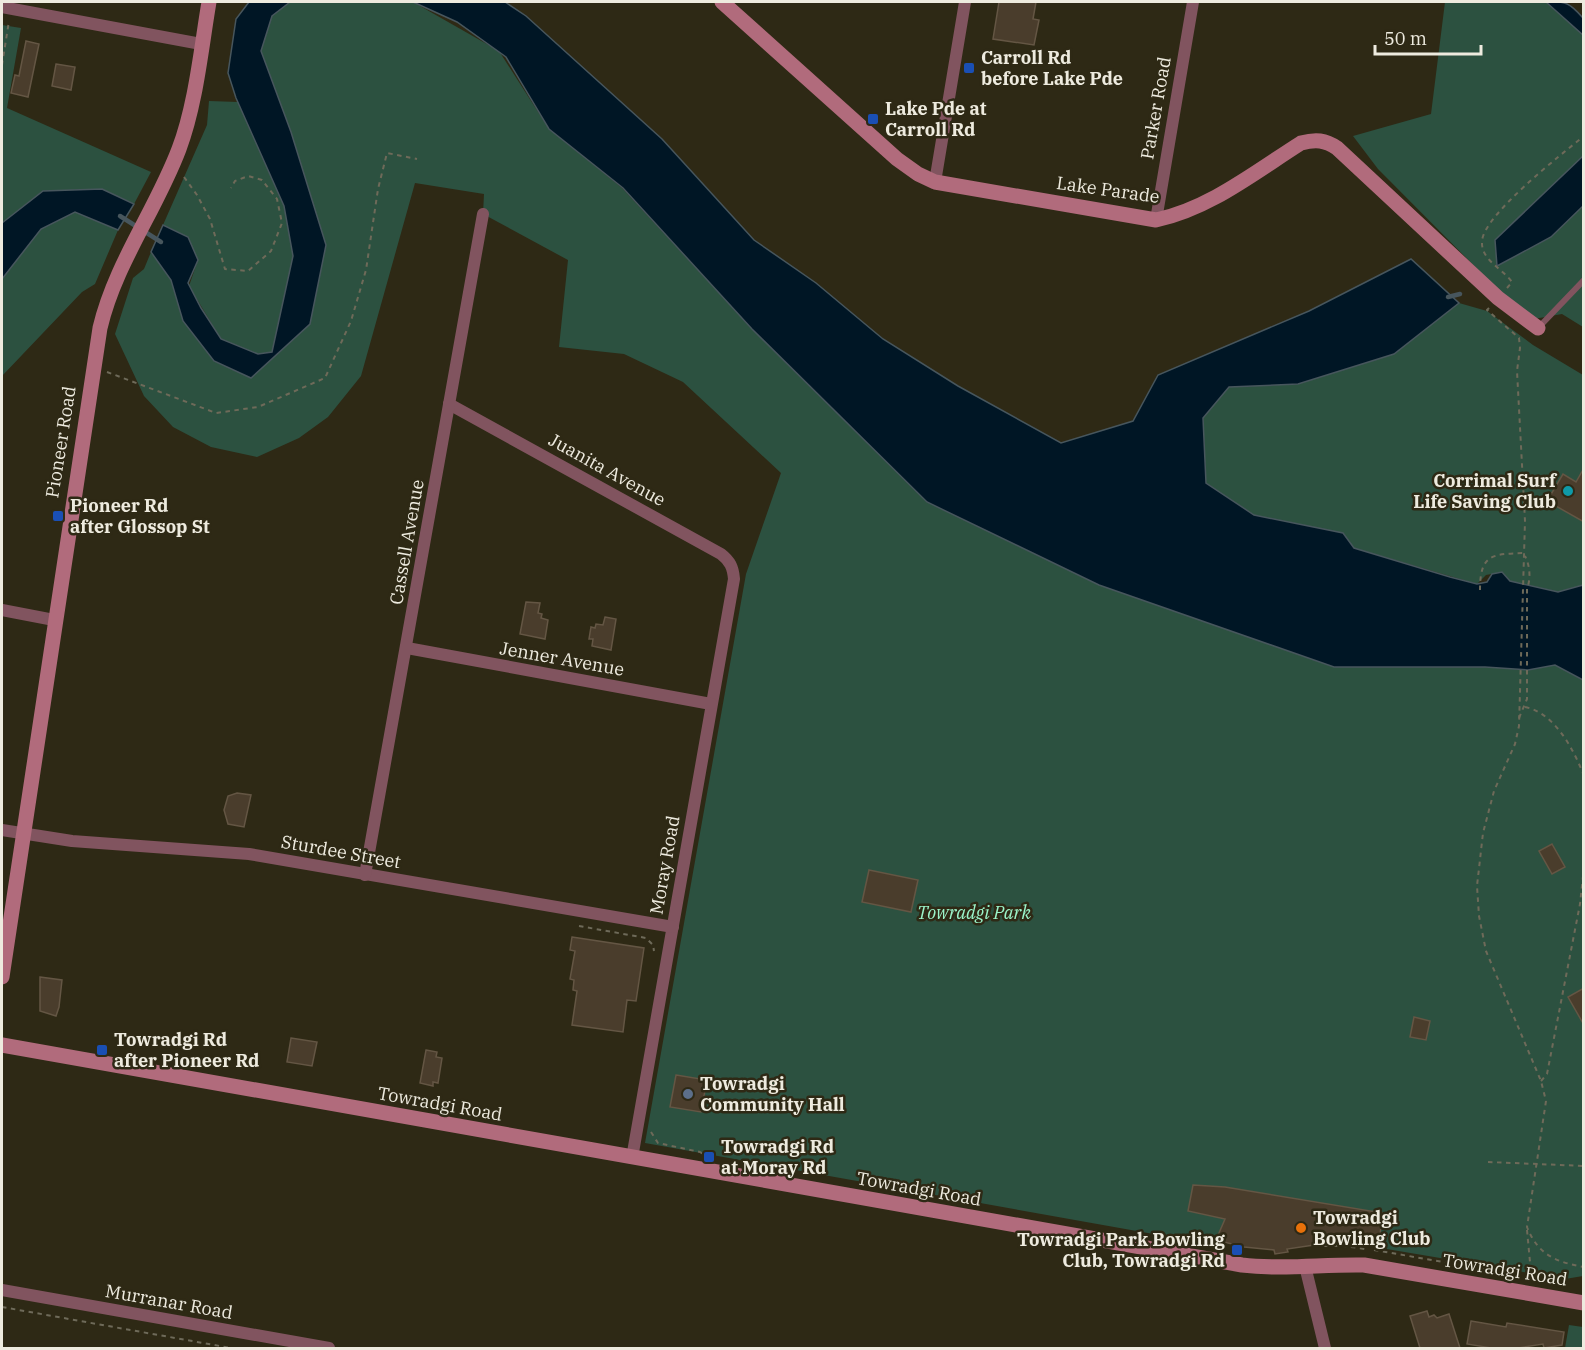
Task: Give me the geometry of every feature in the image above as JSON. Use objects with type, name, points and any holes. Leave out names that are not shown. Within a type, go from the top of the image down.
[{"type":"main road","name":"Pioneer Road","points":[[2,977],[54,620],[93,367],[105,307],[127,256],[173,163],[189,116],[209,2]]},
{"type":"main road","name":"Lake Parade","points":[[722,2],[897,159],[918,174],[935,182],[1156,220],[1197,208],[1301,143],[1313,140],[1327,141],[1498,298],[1538,328]]},
{"type":"main road","name":"Towradgi Road","points":[[2,1045],[1242,1265],[1279,1268],[1364,1265],[1584,1303]]},
{"type":"street","points":[[935,182],[965,2]]},
{"type":"street","name":"Parker Road","points":[[1156,220],[1192,2]]},
{"type":"street","points":[[6,8],[201,44]]},
{"type":"street","name":"Cassell Avenue","points":[[365,875],[483,214]]},
{"type":"street","name":"Juanita Avenue","points":[[449,404],[721,554],[729,560],[733,568],[734,579]]},
{"type":"street","name":"Moray Road","points":[[632,1158],[734,579]]},
{"type":"street","points":[[2,610],[54,620]]},
{"type":"street","name":"Jenner Avenue","points":[[407,648],[711,704]]},
{"type":"street","name":"Sturdee Street","points":[[2,830],[118,845],[249,854],[673,927]]},
{"type":"street","points":[[1305,1266],[1325,1348]]},
{"type":"street","name":"Murranar Road","points":[[2,1290],[329,1348]]},
{"type":"lane","points":[[1538,328],[1584,280]]},
{"type":"path","points":[[2,65],[6,8]]},
{"type":"path","points":[[1504,293],[1512,282],[1485,254],[1481,243],[1484,234],[1494,217],[1514,196],[1584,136]]},
{"type":"path","points":[[93,367],[216,413],[258,407],[325,378],[351,321],[366,270],[378,189],[387,153],[417,159]]},
{"type":"path","points":[[173,163],[197,195],[210,219],[225,269],[248,271],[271,251],[282,223],[279,207],[277,199],[262,180],[248,176],[235,181],[231,188]]},
{"type":"path","points":[[1487,310],[1519,338],[1517,371],[1525,521],[1519,718],[1515,744],[1494,791],[1483,833],[1477,886],[1479,916],[1486,951],[1541,1081],[1546,1101],[1527,1227],[1530,1262],[1528,1278]]},
{"type":"path","points":[[1519,718],[1527,699],[1527,589],[1530,579],[1528,562],[1524,553]]},
{"type":"path","points":[[1480,590],[1481,568],[1488,559],[1496,554],[1524,553]]},
{"type":"path","points":[[1525,707],[1536,710],[1565,739],[1584,776]]},
{"type":"path","points":[[1541,1081],[1547,1074],[1580,904],[1584,867]]},
{"type":"path","points":[[572,924],[646,938],[653,945],[655,954]]},
{"type":"path","points":[[651,1129],[651,1135],[658,1143],[700,1152],[705,1157],[703,1170]]},
{"type":"path","points":[[1488,1162],[1584,1166]]},
{"type":"path","points":[[1527,1227],[1536,1245],[1547,1255],[1559,1262],[1584,1267]]},
{"type":"path","points":[[1315,1246],[1344,1246],[1400,1254],[1517,1275]]},
{"type":"path","points":[[2,1308],[231,1348]]},
{"type":"green space","name":"Towradgi Park","points":[[290,2],[413,2],[499,51],[549,129],[622,188],[752,329],[1555,665],[1583,680],[1583,1276],[1565,1279],[1345,1242],[1187,1240],[645,1143],[746,574],[781,473],[683,382],[624,354],[559,347],[568,260],[483,214],[484,194],[415,183],[361,376],[328,417],[299,438],[257,457],[211,447],[173,427],[144,396],[115,334],[133,278],[144,269],[151,252],[171,280],[183,321],[214,361],[276,352],[308,187],[261,51],[272,16]]},
{"type":"green space","points":[[1445,2],[1547,2],[1583,35],[1583,156],[1496,266],[1551,237],[1583,206],[1583,327],[1562,314],[1528,320],[1378,169],[1353,136],[1431,114]]},
{"type":"green space","points":[[2,25],[21,28],[7,108],[151,172],[134,204],[102,189],[43,191],[2,223]]},
{"type":"green space","points":[[209,101],[238,102],[284,206],[293,256],[272,352],[258,354],[221,339],[189,286],[198,260],[188,237],[163,225],[207,125]]},
{"type":"green space","points":[[75,212],[118,230],[95,284],[82,292],[2,376],[2,279],[41,229]]},
{"type":"green space","points":[[1459,303],[1487,311],[1533,345],[1583,375],[1583,585],[1558,592],[1510,581],[1502,572],[1486,575],[1477,584],[1354,548],[1343,533],[1254,515],[1206,483],[1203,418],[1229,387],[1298,384],[1394,354]]},
{"type":"green space","points":[[1569,1325],[1583,1327],[1583,1348],[1565,1348]]},
{"type":"water","points":[[249,2],[290,2],[272,16],[261,51],[291,132],[326,245],[310,324],[251,378],[214,361],[183,321],[171,280],[151,252],[163,225],[188,237],[198,260],[188,283],[221,339],[258,354],[272,352],[293,256],[284,206],[236,98],[228,73],[236,19]]},
{"type":"water","points":[[413,2],[505,2],[526,16],[662,139],[754,240],[816,283],[883,339],[958,386],[1061,443],[1133,421],[1158,375],[1309,311],[1411,259],[1459,303],[1394,354],[1298,384],[1229,387],[1203,418],[1206,483],[1254,515],[1343,533],[1354,548],[1450,577],[1477,584],[1487,582],[1492,574],[1502,572],[1510,581],[1558,592],[1583,585],[1583,680],[1555,665],[1528,670],[1485,667],[1334,667],[1099,585],[927,502],[752,329],[623,188],[549,129],[506,57],[457,22]]},
{"type":"water","points":[[1546,2],[1563,3],[1575,9],[1583,18],[1583,35]]},
{"type":"water","points":[[1583,156],[1583,206],[1551,237],[1497,266],[1495,240]]},
{"type":"water","points":[[102,189],[134,204],[118,230],[75,212],[41,229],[2,279],[2,223],[43,191]]},
{"type":"building","points":[[999,2],[1036,2],[1033,19],[1039,20],[1034,45],[993,39]]},
{"type":"building","points":[[26,41],[39,44],[28,97],[11,93],[15,75],[19,76]]},
{"type":"building","points":[[56,64],[75,67],[71,90],[52,86]]},
{"type":"building","name":"Corrimal Surf Life Saving Club","points":[[1584,468],[1584,522],[1547,501],[1563,474],[1576,482]]},
{"type":"building","points":[[526,602],[540,603],[538,613],[542,614],[541,618],[548,620],[545,639],[520,634]]},
{"type":"building","points":[[605,617],[616,619],[611,650],[592,646],[593,639],[589,639],[591,627],[595,628],[596,624],[603,625]]},
{"type":"building","points":[[237,793],[251,795],[244,827],[228,824],[224,810],[228,796]]},
{"type":"building","points":[[1552,844],[1565,867],[1552,874],[1539,851]]},
{"type":"building","points":[[869,870],[918,880],[911,912],[862,902]]},
{"type":"building","points":[[572,937],[644,948],[636,1001],[627,1000],[623,1032],[572,1025],[577,991],[573,990],[574,980],[570,979],[575,951],[570,950]]},
{"type":"building","points":[[40,977],[62,980],[56,1016],[40,1011]]},
{"type":"building","points":[[1584,988],[1584,1025],[1568,997]]},
{"type":"building","points":[[1414,1017],[1430,1021],[1426,1040],[1410,1037]]},
{"type":"building","points":[[291,1038],[317,1042],[312,1066],[287,1062]]},
{"type":"building","points":[[426,1050],[437,1052],[436,1057],[442,1058],[438,1083],[433,1082],[433,1086],[420,1083]]},
{"type":"building","name":"Towradgi Community Hall","points":[[676,1075],[707,1080],[701,1112],[670,1107]]},
{"type":"building","name":"Towradgi Bowling Club","points":[[1193,1185],[1225,1187],[1383,1213],[1378,1247],[1322,1236],[1314,1245],[1287,1249],[1288,1252],[1275,1254],[1274,1250],[1244,1247],[1216,1240],[1225,1219],[1188,1211]]},
{"type":"building","points":[[1427,1311],[1429,1317],[1434,1315],[1437,1318],[1449,1314],[1460,1348],[1420,1348],[1410,1316]]},
{"type":"building","points":[[1471,1321],[1506,1327],[1507,1323],[1564,1332],[1562,1345],[1544,1348],[1543,1344],[1518,1348],[1491,1348],[1467,1344]]},
{"type":"waterway","points":[[120,216],[161,242]]},
{"type":"waterway","points":[[1448,297],[1460,294]]},
{"type":"place","name":"Carroll Rd before Lake Pde","points":[[969,68]]},
{"type":"place","name":"Lake Pde at Carroll Rd","points":[[873,119]]},
{"type":"place","name":"Corrimal Surf Life Saving Club","points":[[1568,491]]},
{"type":"place","name":"Pioneer Rd after Glossop St","points":[[58,516]]},
{"type":"place","name":"Towradgi Rd after Pioneer Rd","points":[[102,1050]]},
{"type":"place","name":"Towradgi Community Hall","points":[[688,1094]]},
{"type":"place","name":"Towradgi Rd at Moray Rd","points":[[709,1157]]},
{"type":"place","name":"Towradgi Bowling Club","points":[[1301,1228]]},
{"type":"place","name":"Towradgi Park Bowling Club, Towradgi Rd","points":[[1237,1250]]}]
